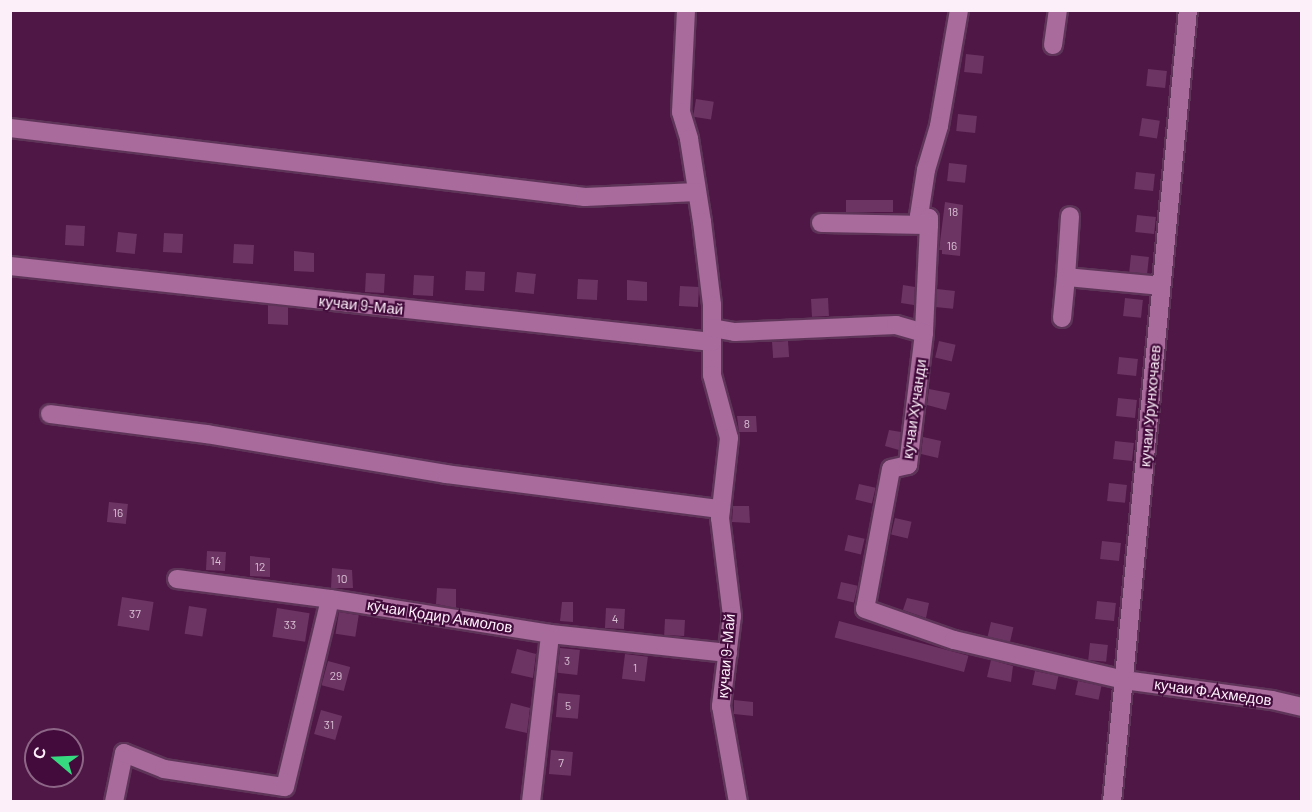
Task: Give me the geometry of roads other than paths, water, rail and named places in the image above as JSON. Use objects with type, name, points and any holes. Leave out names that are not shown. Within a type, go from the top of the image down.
[{"type":"street","name":"кучаи 9-Май","points":[[686,10],[681,112],[697,192],[712,305],[712,375],[729,438],[721,509],[732,616],[722,706],[738,801]]},
{"type":"street","name":"кучаи Хучанди","points":[[959,10],[939,126],[926,170],[919,216],[929,218],[929,225],[924,333],[908,465],[891,469],[865,609],[954,640],[1124,680]]},
{"type":"street","points":[[1053,45],[1058,10]]},
{"type":"street","name":"кучаи Урунхочаев","points":[[1112,801],[1188,10]]},
{"type":"street","points":[[10,128],[585,197],[697,192]]},
{"type":"street","points":[[1062,318],[1070,216]]},
{"type":"street","points":[[821,223],[929,225]]},
{"type":"street","name":"кучаи 9-Май","points":[[10,266],[712,335]]},
{"type":"street","points":[[1066,277],[1161,286]]},
{"type":"street","points":[[712,335],[896,325],[924,333]]},
{"type":"street","points":[[50,414],[207,434],[446,474],[721,509]]},
{"type":"street","name":"кӯчаи Қодир Акмолов","points":[[177,579],[330,599],[550,634],[728,653]]},
{"type":"street","points":[[114,801],[124,753],[164,770],[285,787],[330,599]]},
{"type":"street","points":[[531,801],[550,634]]},
{"type":"street","name":"кучаи Ф.Ахмедов","points":[[1124,680],[1272,700],[1302,707]]}]
